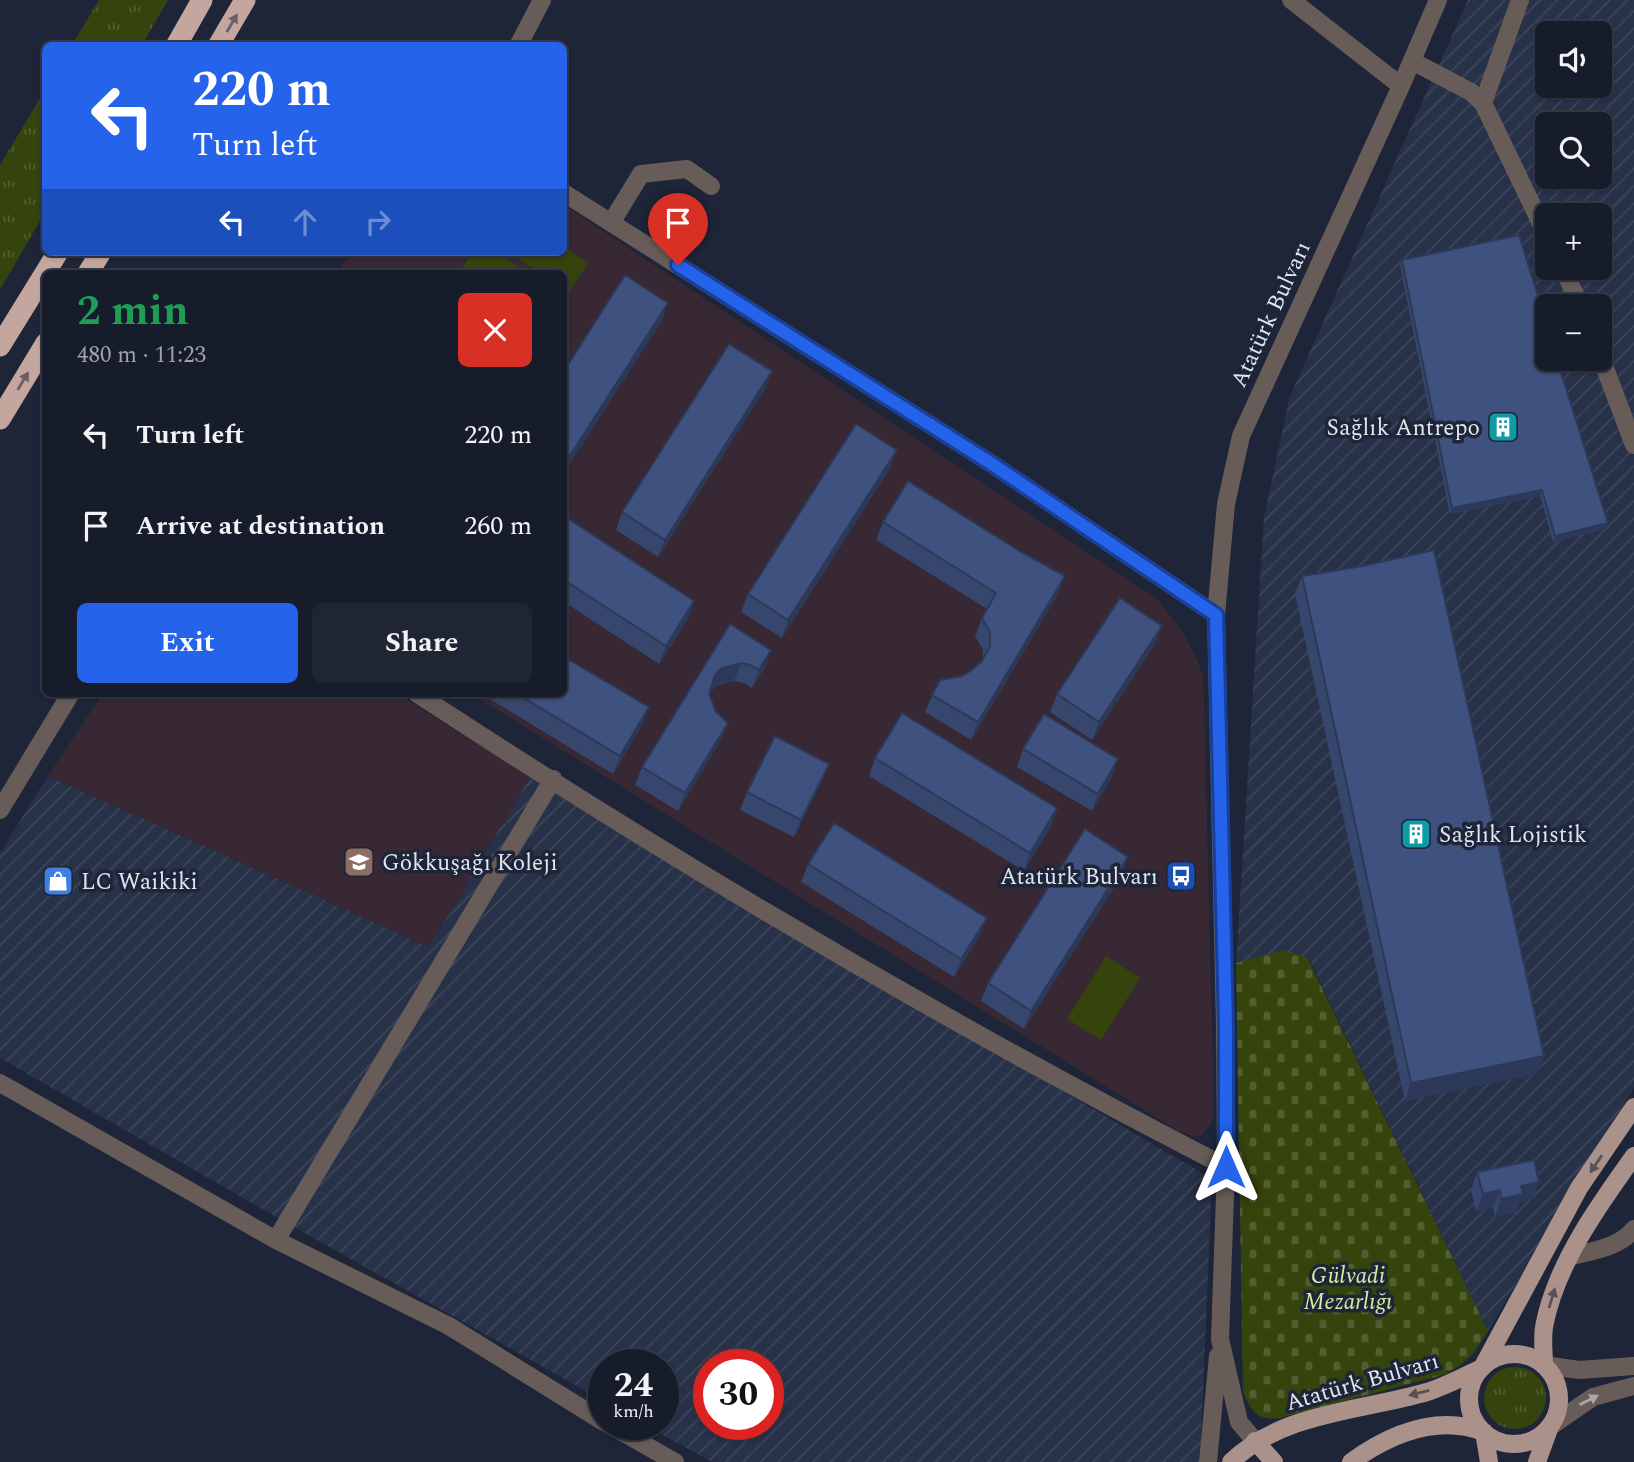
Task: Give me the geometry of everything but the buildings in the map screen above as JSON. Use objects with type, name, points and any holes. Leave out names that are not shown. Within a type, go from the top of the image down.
[{"type":"highway","points":[[178,42],[202,0]]},
{"type":"highway","points":[[220,42],[245,0]]},
{"type":"highway","points":[[0,345],[42,278]]},
{"type":"highway","points":[[0,419],[42,350]]},
{"type":"main road","points":[[1489,1462],[1484,1432],[1475,1421],[1470,1408],[1470,1393],[1474,1380],[1579,1188],[1634,1107]]},
{"type":"main road","points":[[1544,1366],[1543,1330],[1552,1293],[1569,1257],[1634,1156]]},
{"type":"main road","points":[[1482,1368],[1506,1355],[1519,1355],[1532,1358],[1552,1376],[1558,1388],[1557,1414],[1536,1462]]},
{"type":"main road","name":"Atatürk Bulvarı","points":[[1231,1462],[1255,1441],[1316,1418],[1430,1391],[1482,1368]]},
{"type":"main road","points":[[1350,1462],[1385,1442],[1425,1427],[1462,1424],[1484,1432],[1497,1441],[1511,1444],[1526,1443],[1551,1426]]},
{"type":"main road","points":[[1255,1441],[1274,1462]]},
{"type":"street","points":[[520,42],[542,0]]},
{"type":"street","points":[[1291,0],[1401,86]]},
{"type":"street","name":"Atatürk Bulvarı","points":[[1208,1462],[1220,1339],[1226,1167],[1226,1026],[1216,615],[1226,504],[1241,436],[1438,0]]},
{"type":"street","points":[[1483,103],[1520,0]]},
{"type":"street","points":[[1412,61],[1471,92],[1483,103],[1535,211]]},
{"type":"street","points":[[611,223],[641,174],[687,169],[711,186]]},
{"type":"street","points":[[567,195],[992,464],[1216,615]]},
{"type":"street","points":[[1606,371],[1634,445]]},
{"type":"street","points":[[0,810],[69,697]]},
{"type":"street","points":[[422,697],[787,926],[1095,1099],[1226,1167]]},
{"type":"street","points":[[276,1240],[553,779]]},
{"type":"street","points":[[0,1083],[276,1240],[449,1326],[588,1412]]},
{"type":"street","points":[[1569,1257],[1615,1243],[1629,1236],[1634,1229]]},
{"type":"street","name":"Atatürk Bulvarı","points":[[1220,1339],[1239,1422],[1255,1441]]},
{"type":"street","points":[[1544,1366],[1579,1370],[1634,1366]]},
{"type":"street","points":[[1551,1426],[1593,1397],[1634,1386]]},
{"type":"street","points":[[636,1440],[675,1462]]},
{"type":"shaded area","points":[[1468,0],[1634,0],[1634,1088],[1488,1331],[1308,957],[1236,963],[1264,517],[1290,396]]},
{"type":"shaded area","points":[[567,207],[1158,600],[1183,632],[1203,678],[1214,1112],[1211,1124],[1202,1135],[1195,1137],[1178,1131],[476,697],[567,697],[567,270],[339,270],[348,256],[567,256]]},
{"type":"shaded area","name":"Gökkuşağı Koleji","points":[[100,697],[402,697],[530,777],[429,947],[48,776]]},
{"type":"shaded area","points":[[48,776],[429,946],[530,777],[1212,1179],[1200,1462],[712,1462],[672,1440],[679,1440],[679,1349],[588,1349],[588,1392],[0,1058],[0,853]]},
{"type":"green space","points":[[99,0],[168,0],[144,42],[74,42]]},
{"type":"green space","points":[[42,95],[42,217],[0,290],[0,165]]},
{"type":"green space","points":[[567,249],[588,263],[569,292],[567,270],[535,270],[514,256],[567,256]]},
{"type":"green space","points":[[470,256],[502,256],[523,270],[461,270]]},
{"type":"green space","name":"Gülvadi Mezarlığı","points":[[1284,950],[1307,957],[1488,1331],[1469,1357],[1443,1375],[1272,1419],[1256,1414],[1243,1392],[1236,963]]},
{"type":"green space","points":[[1106,956],[1140,978],[1101,1040],[1067,1019]]},
{"type":"green space","points":[[1509,1367],[1521,1367],[1537,1376],[1544,1386],[1544,1410],[1537,1420],[1521,1429],[1509,1429],[1498,1424],[1489,1415],[1484,1404],[1484,1392],[1489,1381],[1498,1372]]},
{"type":"place","name":"Sağlık Antrepo","points":[[1503,427]]},
{"type":"place","name":"Sağlık Lojistik","points":[[1416,834]]},
{"type":"place","name":"Gökkuşağı Koleji","points":[[359,862]]},
{"type":"place","name":"Atatürk Bulvarı","points":[[1181,876]]},
{"type":"place","name":"LC Waikiki","points":[[58,881]]},
{"type":"route","points":[[678,265],[992,464],[1216,615],[1226,1026],[1226,1167]]}]
